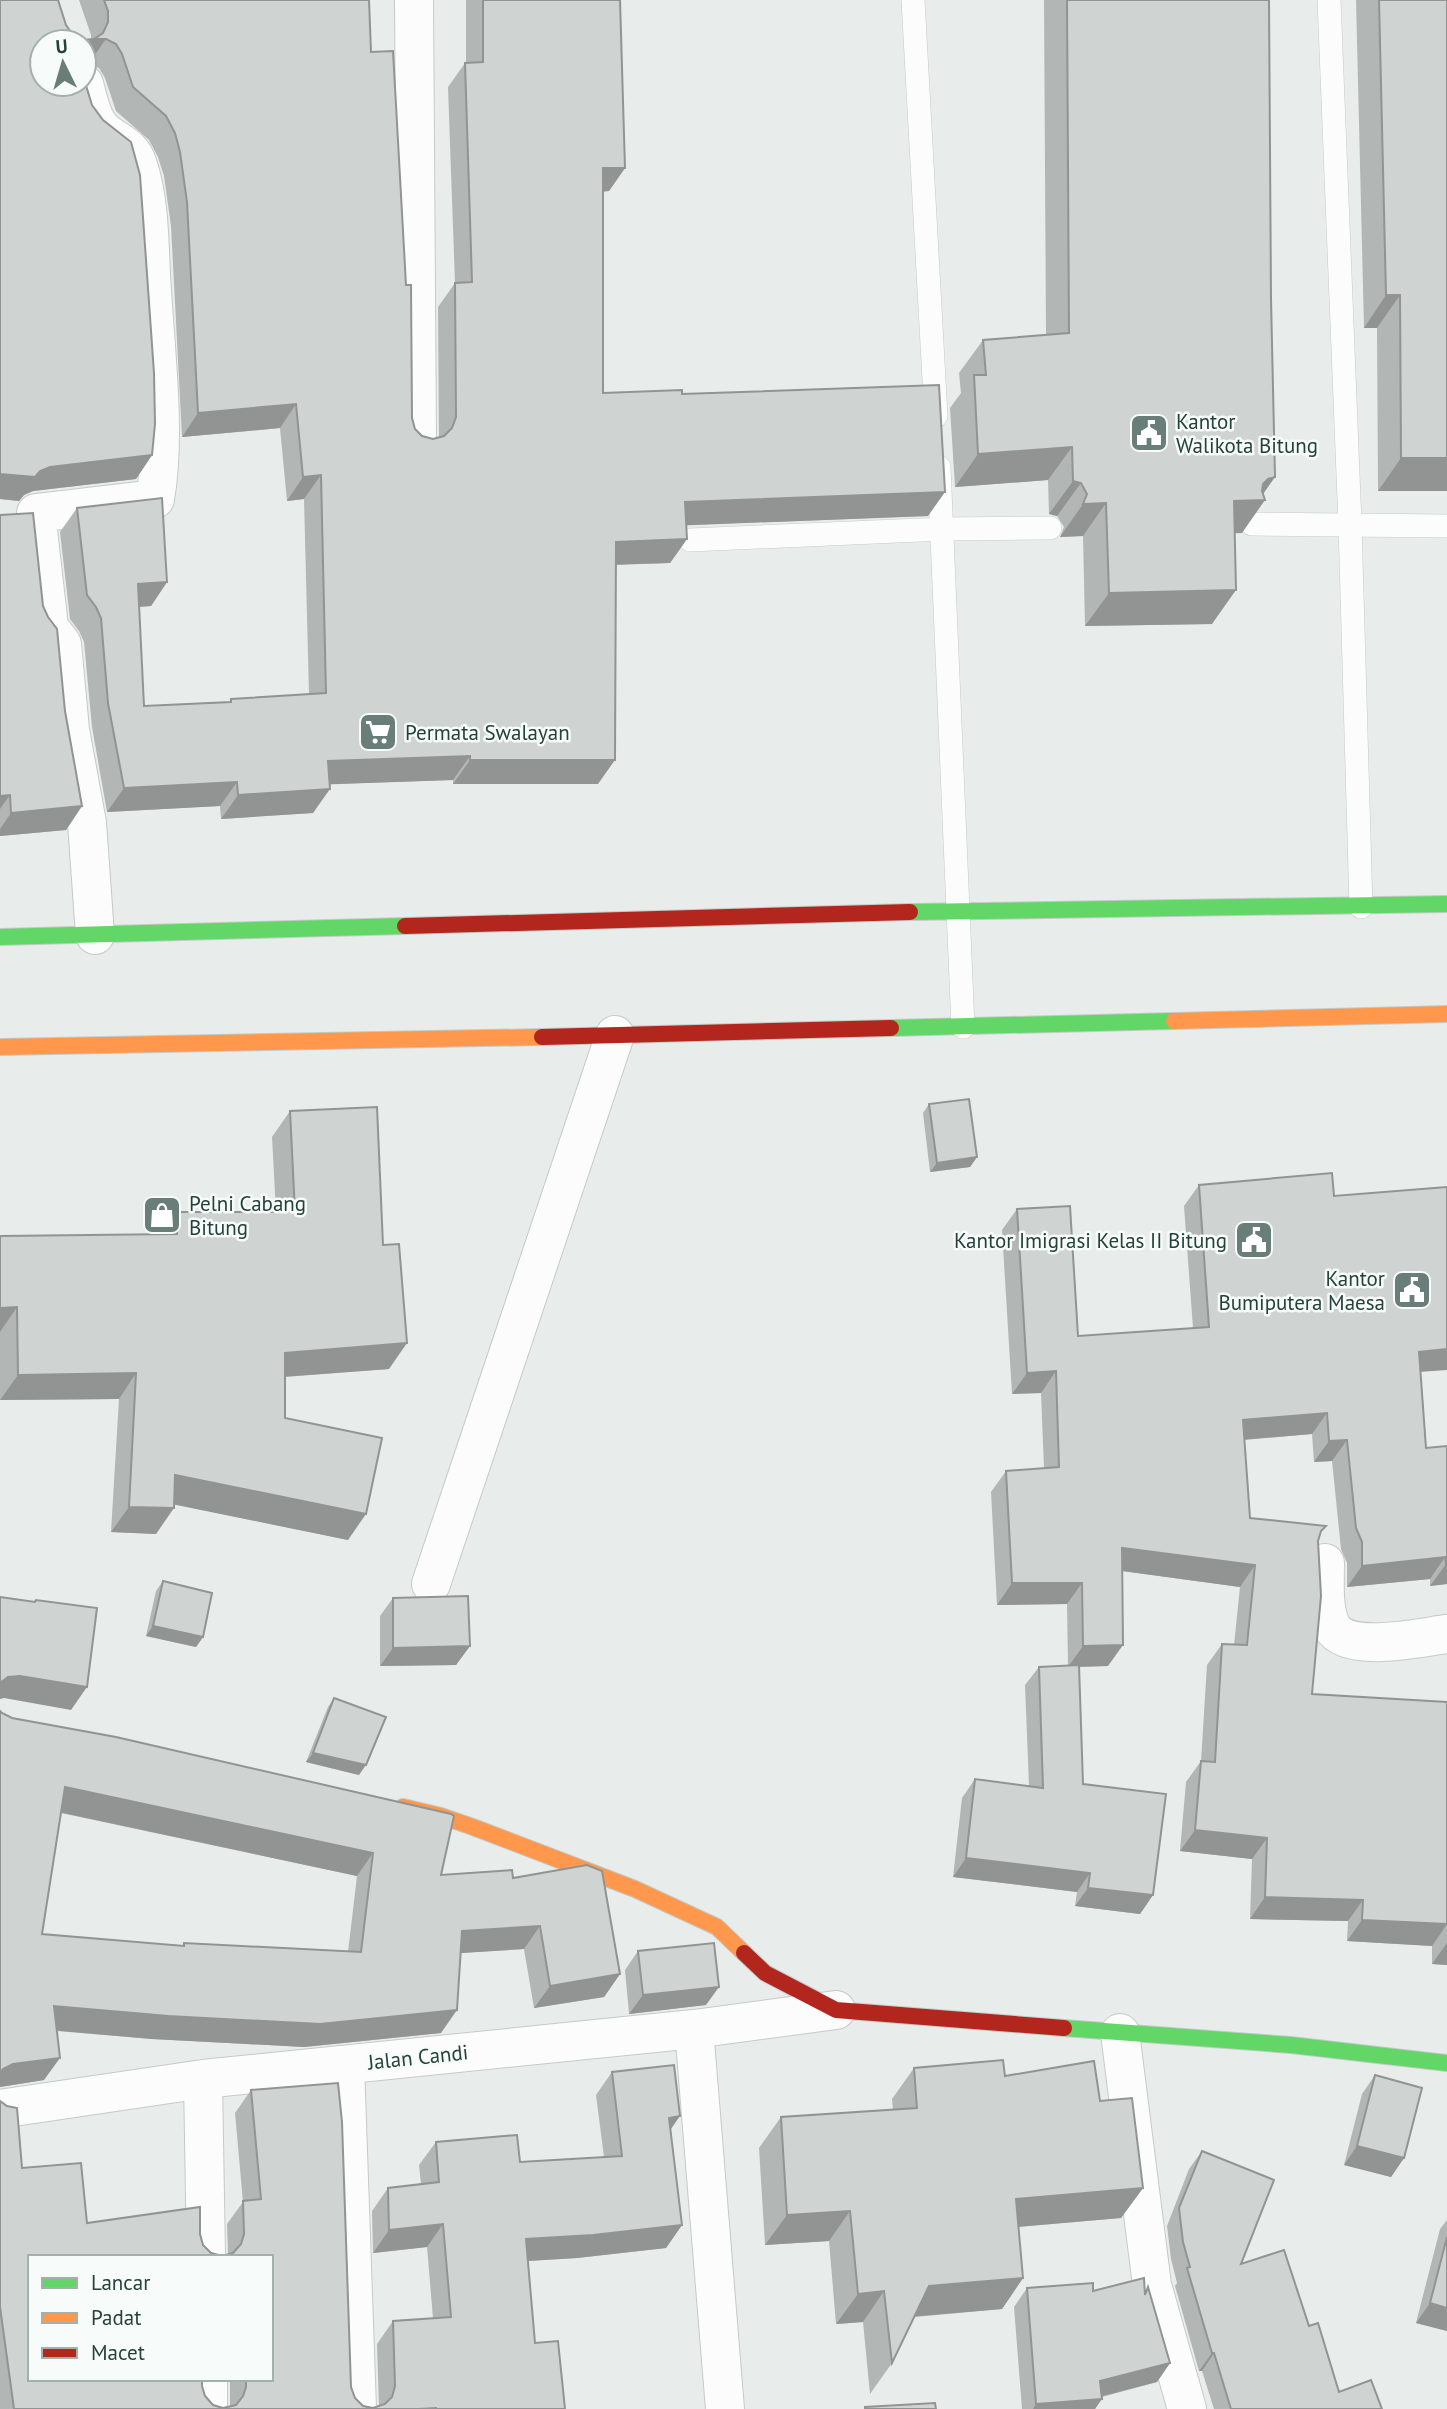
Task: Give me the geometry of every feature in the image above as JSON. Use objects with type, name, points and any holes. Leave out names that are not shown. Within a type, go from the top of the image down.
[{"type":"main road","points":[[0,937],[957,911],[1447,904]]},
{"type":"main road","points":[[0,1046],[615,1035],[1447,1014]]},
{"type":"main road","points":[[387,1803],[441,1816],[635,1889],[718,1927],[765,1973],[836,2010],[1291,2045],[1447,2063]]},
{"type":"street","points":[[414,0],[417,441]]},
{"type":"street","points":[[88,98],[94,117],[102,129],[131,149],[138,166],[146,203],[159,399],[159,480],[156,499],[36,513],[49,627],[62,644],[70,730],[87,823],[95,935]]},
{"type":"street","points":[[431,1584],[615,1035]]},
{"type":"street","points":[[1325,1563],[1330,1624],[1338,1635],[1356,1642],[1447,1634]]},
{"type":"street","name":"Jalan Candi","points":[[0,2109],[203,2079],[694,2029],[836,2010]]},
{"type":"street","points":[[694,2029],[725,2409]]},
{"type":"street","points":[[1120,2033],[1152,2285],[1186,2409]]},
{"type":"street","points":[[345,2065],[357,2409]]},
{"type":"street","points":[[203,2079],[206,2255]]},
{"type":"street","points":[[208,2381],[208,2409]]},
{"type":"lane","points":[[913,0],[943,529],[963,1027]]},
{"type":"lane","points":[[1329,0],[1362,907]]},
{"type":"lane","points":[[1252,524],[1447,526]]},
{"type":"lane","points":[[690,540],[943,529],[1050,528]]},
{"type":"building","points":[[0,0],[58,0],[68,28],[28,28],[28,98],[90,98],[103,120],[131,142],[140,175],[154,373],[155,424],[152,455],[50,467],[40,471],[35,477],[0,474]]},
{"type":"building","points":[[104,0],[369,0],[371,52],[393,51],[406,285],[411,285],[412,418],[415,429],[422,436],[433,439],[444,436],[452,428],[456,417],[455,283],[472,282],[465,63],[483,62],[483,0],[620,0],[625,168],[603,168],[603,393],[682,390],[682,394],[939,385],[945,492],[685,502],[687,539],[616,542],[615,760],[470,760],[470,756],[328,761],[330,789],[238,795],[237,782],[124,788],[108,703],[101,618],[87,595],[77,508],[162,498],[167,582],[138,584],[144,706],[231,702],[231,699],[326,693],[321,475],[303,477],[296,404],[198,413],[187,202],[180,152],[175,133],[166,116],[133,87],[122,54],[116,44],[106,39],[98,39],[108,22]]},
{"type":"building","points":[[1067,0],[1269,0],[1275,477],[1263,484],[1265,500],[1234,501],[1236,590],[1109,593],[1106,503],[1083,504],[1087,494],[1081,483],[1073,481],[1072,447],[978,454],[974,375],[986,375],[983,340],[1069,333]]},
{"type":"building","points":[[1379,0],[1447,0],[1447,458],[1401,458],[1400,295],[1386,295]]},
{"type":"building","points":[[33,513],[43,606],[57,629],[65,711],[82,806],[11,813],[10,795],[0,796],[0,515]]},
{"type":"building","points":[[969,1099],[977,1157],[937,1163],[929,1104]]},
{"type":"building","points":[[377,1107],[383,1245],[399,1244],[407,1343],[285,1353],[285,1418],[382,1438],[366,1514],[175,1475],[174,1508],[129,1507],[136,1373],[18,1375],[17,1307],[0,1308],[0,1236],[177,1234],[177,1212],[295,1212],[290,1111]]},
{"type":"building","points":[[1332,1173],[1334,1196],[1447,1187],[1447,1349],[1419,1352],[1426,1448],[1447,1446],[1447,1564],[1445,1557],[1362,1566],[1362,1542],[1356,1528],[1347,1440],[1329,1441],[1327,1413],[1243,1420],[1250,1518],[1326,1526],[1318,1541],[1321,1596],[1312,1694],[1447,1702],[1447,1924],[1362,1920],[1363,1900],[1265,1897],[1267,1838],[1195,1830],[1201,1761],[1215,1762],[1222,1644],[1247,1645],[1255,1565],[1122,1548],[1123,1645],[1083,1646],[1082,1583],[1012,1583],[1006,1471],[1059,1467],[1056,1371],[1027,1373],[1017,1209],[1070,1206],[1078,1336],[1209,1327],[1199,1185]]},
{"type":"building","points":[[163,1581],[212,1593],[203,1637],[153,1626]]},
{"type":"building","points":[[468,1596],[470,1646],[393,1648],[393,1598]]},
{"type":"building","points":[[0,1597],[97,1608],[87,1687],[20,1676],[8,1677],[0,1683]]},
{"type":"building","points":[[1079,1665],[1083,1784],[1166,1794],[1153,1895],[1088,1888],[1090,1873],[966,1858],[975,1779],[1043,1788],[1039,1667]]},
{"type":"building","points":[[334,1698],[386,1717],[366,1765],[313,1753]]},
{"type":"building","points":[[0,1711],[12,1718],[116,1737],[451,1814],[454,1816],[441,1875],[512,1870],[513,1878],[587,1865],[602,1871],[620,1974],[550,1986],[540,1926],[462,1931],[457,2010],[320,2024],[168,2016],[54,2006],[60,2058],[13,2064],[0,2073]],"holes":[[[65,1787],[373,1853],[361,1952],[184,1943],[184,1946],[42,1934]]]},
{"type":"building","points":[[714,1943],[719,1987],[643,1995],[638,1951]]},
{"type":"building","points":[[1003,2060],[1005,2076],[1094,2061],[1100,2101],[1132,2098],[1143,2188],[1016,2199],[1023,2278],[929,2286],[892,2363],[884,2291],[858,2294],[850,2211],[787,2215],[781,2117],[917,2108],[914,2068]]},
{"type":"building","points":[[674,2065],[680,2116],[669,2118],[682,2225],[526,2239],[535,2343],[558,2341],[565,2409],[14,2409],[0,2307],[0,2101],[17,2108],[22,2168],[81,2163],[87,2223],[200,2207],[200,2234],[203,2245],[211,2253],[218,2255],[28,2255],[28,2381],[202,2381],[205,2396],[213,2405],[223,2408],[236,2405],[243,2396],[246,2381],[273,2381],[273,2255],[226,2255],[233,2253],[241,2244],[244,2234],[243,2201],[261,2199],[251,2090],[338,2083],[342,2122],[351,2387],[355,2398],[363,2406],[373,2408],[385,2404],[392,2397],[395,2386],[393,2321],[451,2317],[443,2224],[389,2230],[388,2188],[439,2182],[436,2142],[517,2135],[520,2162],[622,2156],[612,2072]]},
{"type":"building","points":[[1375,2075],[1422,2088],[1404,2158],[1357,2146]]},
{"type":"building","points":[[1202,2151],[1274,2180],[1241,2264],[1284,2250],[1309,2326],[1318,2323],[1339,2392],[1371,2380],[1382,2409],[1231,2409],[1187,2268],[1190,2267],[1183,2242],[1179,2208]]},
{"type":"building","points":[[1447,2237],[1447,2308],[1430,2303]]},
{"type":"building","points":[[1144,2278],[1145,2295],[1148,2287],[1170,2363],[1100,2381],[1102,2399],[1036,2404],[1027,2288],[1093,2283],[1093,2291]]},
{"type":"building","points":[[935,2403],[936,2409],[865,2409],[865,2407]]},
{"type":"traffic: fast","points":[[910,912],[1447,904]]},
{"type":"traffic: fast","points":[[0,937],[405,926]]},
{"type":"traffic: fast","points":[[891,1028],[1174,1021]]},
{"type":"traffic: fast","points":[[1064,2028],[1291,2045],[1447,2063]]},
{"type":"traffic: slow","points":[[1174,1021],[1447,1014]]},
{"type":"traffic: slow","points":[[0,1047],[542,1037]]},
{"type":"traffic: slow","points":[[403,1807],[473,1827],[635,1889],[717,1927],[744,1953]]},
{"type":"traffic: jam","points":[[405,926],[910,912]]},
{"type":"traffic: jam","points":[[542,1037],[891,1028]]},
{"type":"traffic: jam","points":[[744,1953],[765,1973],[836,2010],[1064,2028]]},
{"type":"place","name":"Kantor Walikota Bitung","points":[[1149,433]]},
{"type":"place","name":"Permata Swalayan","points":[[378,732]]},
{"type":"place","name":"Pelni Cabang Bitung","points":[[162,1215]]},
{"type":"place","name":"Kantor Imigrasi Kelas II Bitung","points":[[1254,1240]]},
{"type":"place","name":"Kantor Bumiputera Maesa","points":[[1412,1290]]}]
